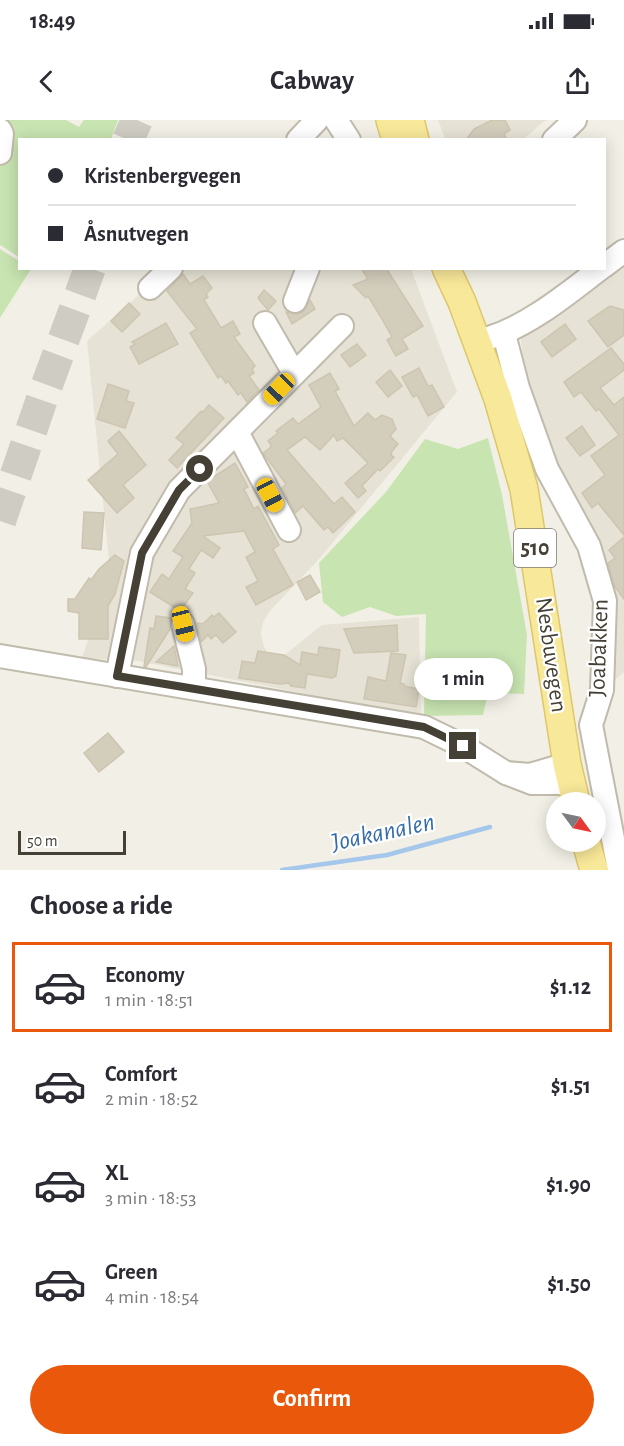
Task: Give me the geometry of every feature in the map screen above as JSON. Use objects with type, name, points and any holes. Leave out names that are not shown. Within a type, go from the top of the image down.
[{"type":"main road","points":[[390,120],[395,138]]},
{"type":"main road","points":[[410,120],[414,138]]},
{"type":"main road","name":"Nesbuvegen","points":[[447,270],[462,302],[498,399],[524,489],[572,783]]},
{"type":"main road","name":"Nesbuvegen","points":[[456,270],[462,302]]},
{"type":"main road","points":[[589,852],[594,870]]},
{"type":"street","points":[[300,138],[317,120]]},
{"type":"street","points":[[336,120],[348,138]]},
{"type":"street","points":[[556,138],[575,120]]},
{"type":"street","points":[[0,130],[2,134],[0,153]]},
{"type":"street","points":[[606,265],[624,251]]},
{"type":"street","points":[[150,288],[169,270]]},
{"type":"street","points":[[295,301],[307,270]]},
{"type":"street","points":[[476,343],[504,334],[599,270]]},
{"type":"street","points":[[265,324],[294,373]]},
{"type":"street","points":[[117,676],[142,553],[179,490],[342,326]]},
{"type":"street","name":"Joabakken","points":[[504,334],[518,388],[547,469],[589,546],[605,601],[602,690],[591,725],[619,870]]},
{"type":"street","points":[[237,432],[289,530]]},
{"type":"street","points":[[183,624],[194,669],[194,688]]},
{"type":"street","points":[[0,656],[424,727],[463,746],[506,773],[572,783]]},
{"type":"shaded area","points":[[438,120],[548,120],[525,138],[445,138]]},
{"type":"shaded area","points":[[624,239],[624,672],[610,684],[609,605],[548,474],[525,370],[517,312],[579,270],[606,270],[606,251]]},
{"type":"shaded area","points":[[151,270],[411,270],[457,392],[319,559],[270,611],[263,622],[261,633],[268,654],[277,661],[322,625],[419,617],[421,725],[318,696],[137,661],[82,658],[110,572],[87,341],[140,294],[149,281]]},
{"type":"green space","points":[[1,120],[66,120],[79,127],[84,120],[118,120],[111,138],[18,138],[18,256],[0,245],[0,166],[6,157]]},
{"type":"green space","points":[[0,249],[18,260],[18,270],[30,270],[0,318]]},
{"type":"green space","points":[[488,438],[502,495],[527,635],[524,694],[488,693],[483,715],[424,716],[426,614],[396,616],[370,607],[342,617],[323,602],[319,563],[386,492],[425,439],[458,449]]},
{"type":"building","points":[[492,120],[505,120],[510,130],[504,134],[506,138],[467,138],[474,129]]},
{"type":"building","points":[[362,270],[387,270],[423,326],[402,339],[408,349],[396,356],[387,340],[392,337],[382,319],[368,296],[366,298],[353,285],[368,279]]},
{"type":"building","points":[[183,274],[190,284],[203,276],[212,288],[204,300],[221,328],[233,321],[240,334],[234,337],[255,366],[252,369],[254,373],[249,376],[259,390],[247,402],[241,393],[238,395],[228,381],[226,383],[221,376],[218,378],[190,333],[197,329],[167,291]]},
{"type":"building","points":[[264,290],[276,301],[268,310],[258,298]]},
{"type":"building","points":[[310,300],[315,309],[292,324],[286,312],[296,314],[303,312]]},
{"type":"building","points":[[129,303],[140,314],[122,332],[111,321]]},
{"type":"building","points":[[610,306],[624,310],[624,335],[608,347],[588,321]]},
{"type":"building","points":[[166,323],[178,344],[139,364],[130,347],[135,344],[132,342]]},
{"type":"building","points":[[565,324],[576,339],[552,357],[541,342]]},
{"type":"building","points":[[357,344],[366,355],[350,367],[341,355]]},
{"type":"building","points":[[611,348],[624,364],[624,370],[600,388],[614,405],[624,397],[624,535],[598,503],[592,508],[582,493],[605,475],[591,456],[619,435],[599,409],[596,411],[581,392],[574,397],[564,382]]},
{"type":"building","points":[[419,368],[428,386],[432,385],[444,407],[428,416],[417,395],[413,397],[402,377]]},
{"type":"building","points":[[390,370],[402,386],[388,397],[376,382]]},
{"type":"building","points":[[330,373],[339,389],[335,391],[354,426],[368,413],[375,420],[382,415],[392,419],[396,429],[390,436],[398,444],[392,451],[391,455],[394,457],[380,471],[378,469],[362,486],[366,491],[358,498],[345,483],[368,463],[343,438],[337,441],[334,435],[320,450],[305,437],[287,450],[334,504],[342,497],[355,512],[333,533],[328,527],[324,530],[303,506],[295,513],[282,488],[286,484],[263,453],[270,448],[268,441],[278,433],[276,431],[293,418],[298,424],[321,407],[309,385]]},
{"type":"building","points":[[108,384],[129,391],[126,401],[134,403],[125,428],[97,419]]},
{"type":"building","points":[[209,405],[224,418],[177,468],[169,460],[184,444],[176,438]]},
{"type":"building","points":[[582,426],[595,445],[580,456],[566,438]]},
{"type":"building","points":[[119,431],[146,465],[123,485],[134,498],[117,513],[88,480],[118,454],[108,441]]},
{"type":"building","points":[[235,463],[248,487],[244,489],[254,509],[258,506],[279,545],[273,549],[293,585],[256,605],[246,587],[258,581],[246,557],[255,552],[244,531],[203,536],[220,548],[213,558],[201,550],[189,569],[195,573],[185,589],[193,593],[180,611],[150,592],[162,574],[169,579],[183,557],[173,551],[192,523],[190,509],[219,503],[207,481]]},
{"type":"building","points":[[84,512],[104,513],[101,550],[82,548]]},
{"type":"building","points":[[624,537],[624,599],[615,587],[608,563],[615,558],[609,550]]},
{"type":"building","points":[[115,555],[124,561],[115,594],[108,606],[108,639],[79,639],[79,613],[68,611],[68,599],[75,599],[89,578],[91,580],[99,569]]},
{"type":"building","points":[[310,575],[320,592],[306,600],[297,582]]},
{"type":"building","points":[[219,613],[236,632],[223,643],[216,635],[211,639],[208,635],[201,642],[197,623],[203,624],[212,615],[214,617]]},
{"type":"building","points":[[156,616],[171,618],[170,629],[146,667],[144,666],[150,628],[154,629]]},
{"type":"building","points":[[397,625],[398,651],[354,653],[344,629]]},
{"type":"building","points":[[174,646],[178,666],[156,662]]},
{"type":"building","points":[[319,647],[340,650],[336,676],[332,678],[307,674],[305,688],[291,686],[289,683],[280,684],[239,678],[242,661],[255,663],[258,651],[284,655],[300,665],[302,652],[318,655]]},
{"type":"building","points":[[391,653],[406,655],[400,683],[419,689],[416,707],[364,699],[368,677],[386,681]]},
{"type":"building","points":[[108,733],[124,752],[99,772],[84,753]]},
{"type":"waterway","name":"Joakanalen","points":[[282,870],[387,855],[490,827]]},
{"type":"tunnel","points":[[129,138],[137,120]]},
{"type":"tunnel","points":[[0,521],[89,270]]},
{"type":"route","points":[[200,469],[179,490],[142,553],[117,676],[424,727],[463,746]]}]
